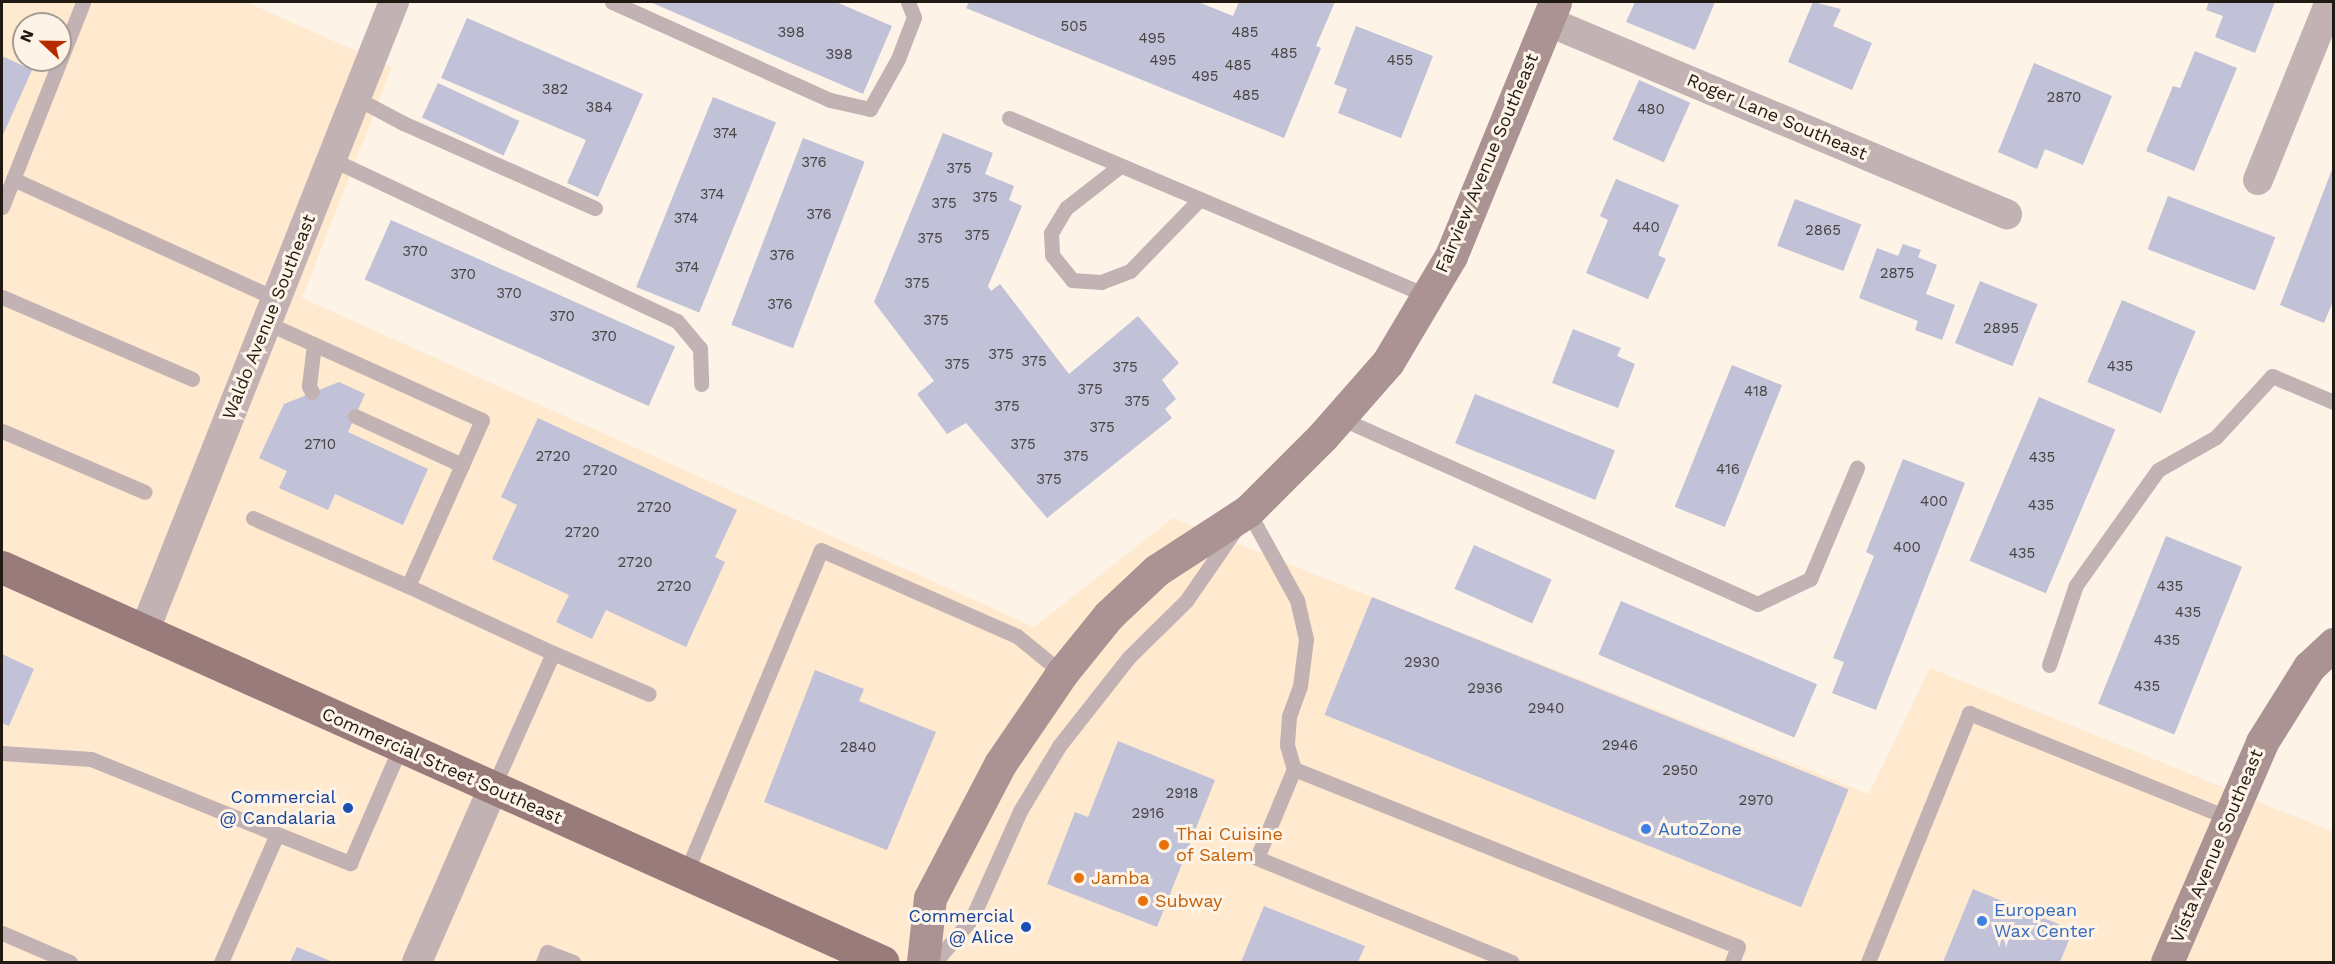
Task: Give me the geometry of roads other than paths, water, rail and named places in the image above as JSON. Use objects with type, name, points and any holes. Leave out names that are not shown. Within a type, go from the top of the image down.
[{"type":"main road","name":"Fairview Avenue Southeast","points":[[923,963],[930,898],[1000,764],[1062,673],[1109,615],[1157,570],[1248,511],[1340,418],[1388,362],[1451,256],[1551,11]]},
{"type":"main road","name":"Commercial Street Southeast","points":[[2,567],[492,790],[883,963]]},
{"type":"main road","name":"Vista Avenue Southeast","points":[[2167,963],[2227,817],[2262,742],[2309,668],[2334,644]]},
{"type":"street","name":"Waldo Avenue Southeast","points":[[144,632],[394,2]]},
{"type":"street","points":[[2258,180],[2330,2]]},
{"type":"street","name":"Roger Lane Southeast","points":[[1551,11],[2007,214]]},
{"type":"street","points":[[417,963],[492,790]]},
{"type":"lane","points":[[2,207],[83,2]]},
{"type":"lane","points":[[612,2],[830,100],[870,109],[898,59],[914,17],[908,2]]},
{"type":"lane","points":[[356,98],[403,123],[595,208]]},
{"type":"lane","points":[[1009,118],[1428,296]]},
{"type":"lane","points":[[331,159],[676,321],[700,348],[701,384]]},
{"type":"lane","points":[[1120,166],[1066,208],[1051,232],[1052,255],[1072,280],[1101,282],[1130,271],[1200,199]]},
{"type":"lane","points":[[13,179],[271,311],[314,344],[482,420],[408,586]]},
{"type":"lane","points":[[2,297],[192,379]]},
{"type":"lane","points":[[312,392],[309,386],[314,344]]},
{"type":"lane","points":[[2049,665],[2076,585],[2157,470],[2216,437],[2272,376],[2334,402]]},
{"type":"lane","points":[[355,416],[462,465]]},
{"type":"lane","points":[[1340,418],[1757,604],[1810,579],[1857,468]]},
{"type":"lane","points":[[2,431],[145,492]]},
{"type":"lane","points":[[1248,511],[1297,600],[1306,639],[1300,686],[1289,716],[1287,745],[1294,769],[1257,858],[1512,963]]},
{"type":"lane","name":"Fairview Avenue Southeast","points":[[935,963],[972,918],[1020,811],[1059,746],[1129,657],[1186,601],[1248,511]]},
{"type":"lane","points":[[253,518],[649,694]]},
{"type":"lane","points":[[685,875],[821,550],[1017,636],[1062,673]]},
{"type":"lane","points":[[492,790],[553,652]]},
{"type":"lane","points":[[1868,963],[1969,713],[2227,817]]},
{"type":"lane","points":[[2,753],[91,759],[350,863],[400,748]]},
{"type":"lane","points":[[1294,769],[1738,947],[1732,963]]},
{"type":"lane","points":[[221,963],[276,834]]},
{"type":"lane","points":[[2,933],[70,963]]},
{"type":"lane","points":[[543,963],[547,952],[573,963]]},
{"type":"place","name":"Commercial @ Candalaria","points":[[348,808]]},
{"type":"place","name":"AutoZone","points":[[1646,829]]},
{"type":"place","name":"Thai Cuisine of Salem","points":[[1164,845]]},
{"type":"place","name":"Jamba","points":[[1079,878]]},
{"type":"place","name":"Subway","points":[[1143,901]]},
{"type":"place","name":"European Wax Center","points":[[1982,921]]},
{"type":"place","name":"Commercial @ Alice","points":[[1026,927]]}]
